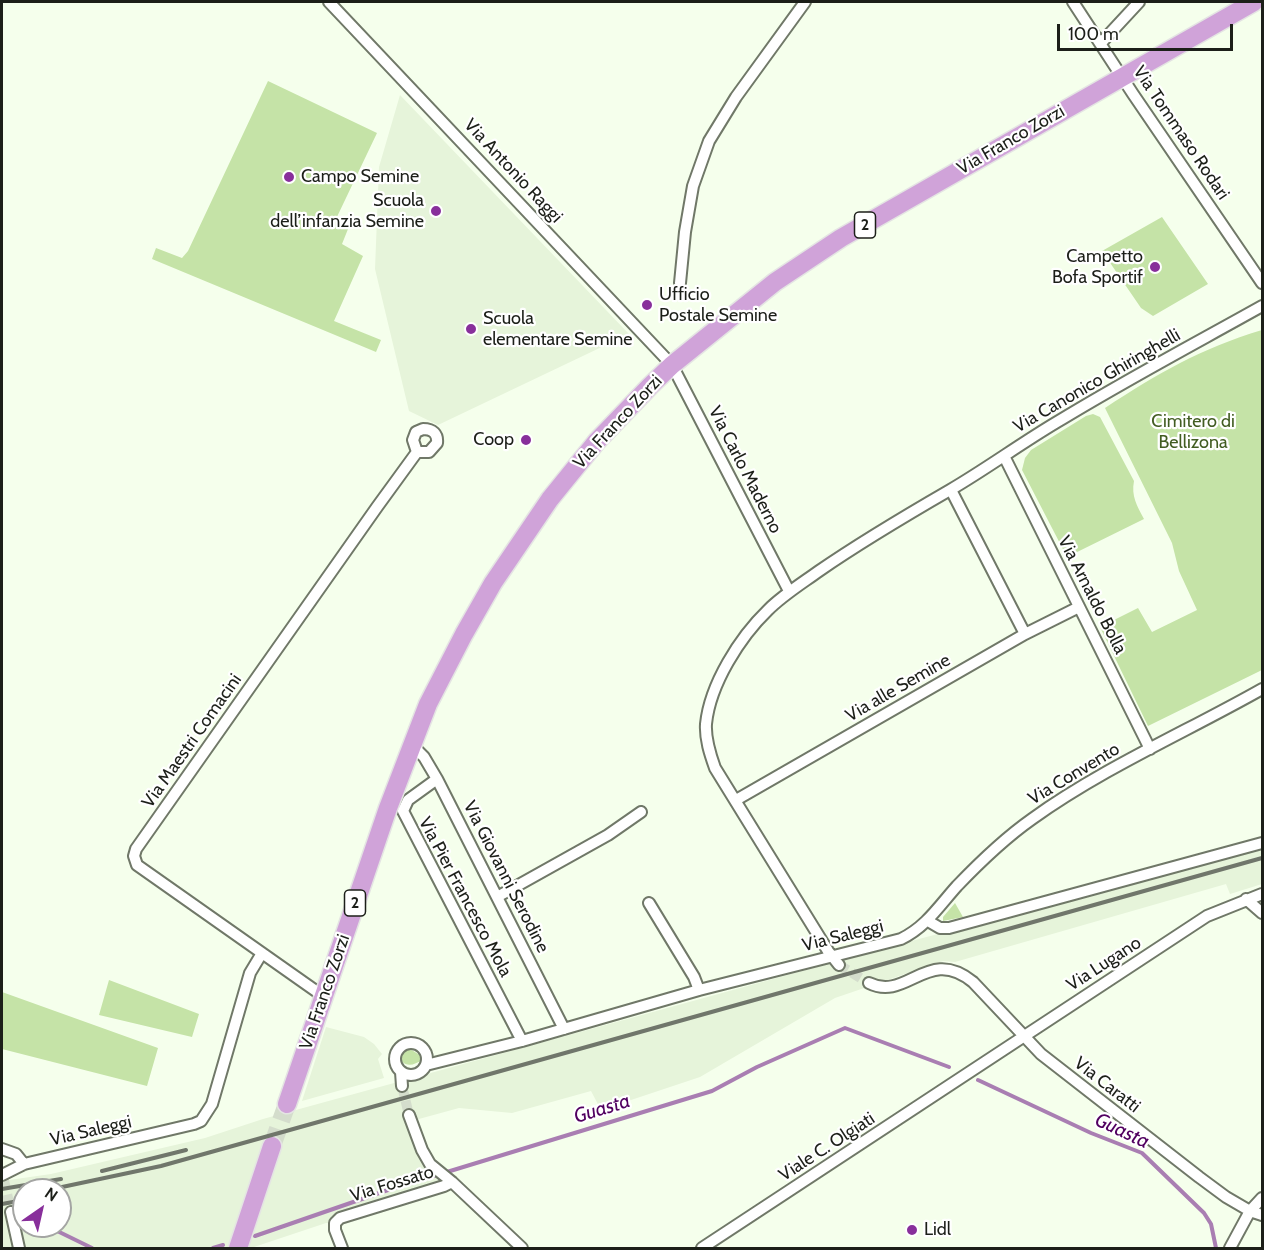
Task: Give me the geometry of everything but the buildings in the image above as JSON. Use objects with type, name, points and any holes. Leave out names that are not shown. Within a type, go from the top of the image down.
[{"type":"main road","name":"Via Franco Zorzi","points":[[287,1104],[411,744],[433,694],[493,583],[538,515],[597,441],[672,365],[752,298],[841,238],[1254,2]]},
{"type":"main road","points":[[238,1248],[272,1146]]},
{"type":"street","name":"Via Antonio Raggi","points":[[329,2],[672,365]]},
{"type":"street","points":[[680,283],[693,186],[709,141],[736,97],[805,2]]},
{"type":"street","name":"Via Tommaso Rodari","points":[[1073,2],[1263,283]]},
{"type":"street","points":[[1101,43],[1139,2]]},
{"type":"street","name":"Via Canonico Ghiringhelli","points":[[836,961],[715,768],[710,754],[706,726],[716,687],[743,639],[768,610],[789,591],[853,549],[1095,399],[1263,306]]},
{"type":"street","name":"Via Carlo Maderno","points":[[672,365],[789,591]]},
{"type":"street","name":"Via Maestri Comacini","points":[[323,996],[136,865],[134,856],[136,849],[417,452]]},
{"type":"street","name":"Via Arnaldo Bolla","points":[[1004,456],[1150,749]]},
{"type":"street","points":[[951,489],[1025,634]]},
{"type":"street","name":"Via alle Semine","points":[[736,800],[1025,634],[1079,607]]},
{"type":"street","name":"Via Convento","points":[[928,921],[983,860],[1031,819],[1078,789],[1263,689]]},
{"type":"street","name":"Via Giovanni Serodine","points":[[411,744],[424,757],[437,779],[564,1029]]},
{"type":"street","name":"Via Pier Francesco Mola","points":[[437,779],[408,800],[404,807],[404,814],[522,1041]]},
{"type":"street","points":[[497,897],[608,835],[640,812]]},
{"type":"street","points":[[928,921],[940,928],[949,928],[1263,843]]},
{"type":"street","name":"Via Lugano","points":[[970,1072],[1207,916],[1263,894]]},
{"type":"street","points":[[1246,899],[1263,913]]},
{"type":"street","points":[[649,903],[694,976],[699,990]]},
{"type":"street","name":"Via Saleggi","points":[[401,1072],[414,1075],[426,1065],[522,1041],[699,990],[836,961],[902,939],[928,921]]},
{"type":"street","name":"Via Saleggi","points":[[2,1177],[24,1164],[194,1124],[201,1120],[212,1104],[250,973],[262,953]]},
{"type":"street","name":"Via Caratti","points":[[869,982],[878,986],[891,986],[938,969],[956,971],[973,982],[1041,1054],[1226,1197],[1250,1211],[1263,1215]]},
{"type":"street","points":[[402,1086],[401,1072],[394,1058],[398,1048],[406,1043],[417,1043],[422,1046],[427,1055],[426,1065]]},
{"type":"street","name":"Viale C. Olgiati","points":[[702,1248],[970,1072]]},
{"type":"street","name":"Via Fossato","points":[[409,1115],[422,1150],[430,1164],[522,1248]]},
{"type":"street","points":[[2,1149],[16,1154],[24,1164]]},
{"type":"street","name":"Via Fossato","points":[[342,1248],[335,1230],[335,1223],[340,1218],[449,1180]]},
{"type":"street","points":[[1230,1248],[1250,1211],[1263,1198]]},
{"type":"street","points":[[11,1212],[19,1248]]},
{"type":"shaded area","points":[[400,95],[629,334],[438,425],[409,411],[375,269],[379,167]]},
{"type":"shaded area","points":[[1262,849],[1262,884],[1230,894],[1226,884],[955,962],[943,961],[835,998],[700,1077],[601,1110],[591,1091],[512,1113],[459,1108],[408,1122],[441,1181],[348,1215],[335,1223],[326,1223],[251,1248],[2,1248],[2,1181],[12,1180],[12,1238],[72,1238],[72,1178],[23,1178],[51,1174],[205,1138],[263,1119],[915,940]]},
{"type":"shaded area","points":[[326,1027],[364,1037],[374,1044],[382,1054],[378,1059],[384,1078],[302,1101]]},
{"type":"green space","name":"Campo Semine","points":[[268,81],[377,133],[335,221],[348,229],[342,244],[363,256],[334,321],[381,340],[376,352],[152,259],[156,248],[182,258],[188,251]]},
{"type":"green space","name":"Campetto Bofa Sportif","points":[[1162,217],[1208,284],[1153,316],[1141,308],[1102,251]]},
{"type":"green space","name":"Cimitero di Bellizona","points":[[1262,330],[1262,670],[1148,726],[1100,627],[1138,608],[1152,632],[1197,610],[1179,571],[1172,543],[1105,408],[1180,363],[1219,345]]},
{"type":"green space","points":[[1093,414],[1100,417],[1134,481],[1134,496],[1144,519],[1067,557],[1022,470],[1025,458],[1031,450]]},
{"type":"green space","points":[[955,903],[963,917],[943,921],[943,917]]},
{"type":"green space","points":[[109,980],[199,1014],[192,1037],[99,1015]]},
{"type":"green space","points":[[2,992],[158,1048],[147,1086],[2,1049]]},
{"type":"green space","points":[[410,1049],[423,1057],[423,1060],[409,1065],[401,1061],[402,1052]]},
{"type":"waterway","name":"Guasta","points":[[255,1236],[388,1190],[712,1091],[757,1067],[845,1028],[949,1067]]},
{"type":"waterway","name":"Guasta","points":[[978,1080],[1091,1133],[1142,1153],[1204,1213],[1211,1224],[1216,1248]]},
{"type":"waterway","points":[[72,1238],[92,1248]]},
{"type":"waterway","points":[[213,1248],[223,1245]]},
{"type":"tunnel","points":[[839,965],[869,983]]},
{"type":"tunnel","points":[[402,1086],[409,1115]]},
{"type":"tunnel","points":[[272,1146],[287,1104]]},
{"type":"tunnel","points":[[4,1180],[11,1212]]},
{"type":"railway","points":[[72,1185],[161,1166],[1262,858]]},
{"type":"railway","points":[[102,1171],[186,1150]]},
{"type":"railway","points":[[2,1189],[12,1187]]},
{"type":"railway","points":[[2,1204],[12,1202]]},
{"type":"place","name":"Campo Semine","points":[[289,177]]},
{"type":"place","name":"Scuola dell’infanzia Semine","points":[[436,211]]},
{"type":"place","name":"Campetto Bofa Sportif","points":[[1155,267]]},
{"type":"place","name":"Ufficio Postale Semine","points":[[647,305]]},
{"type":"place","name":"Scuola elementare Semine","points":[[471,329]]},
{"type":"place","name":"Coop","points":[[526,440]]},
{"type":"place","name":"Lidl","points":[[912,1230]]}]
